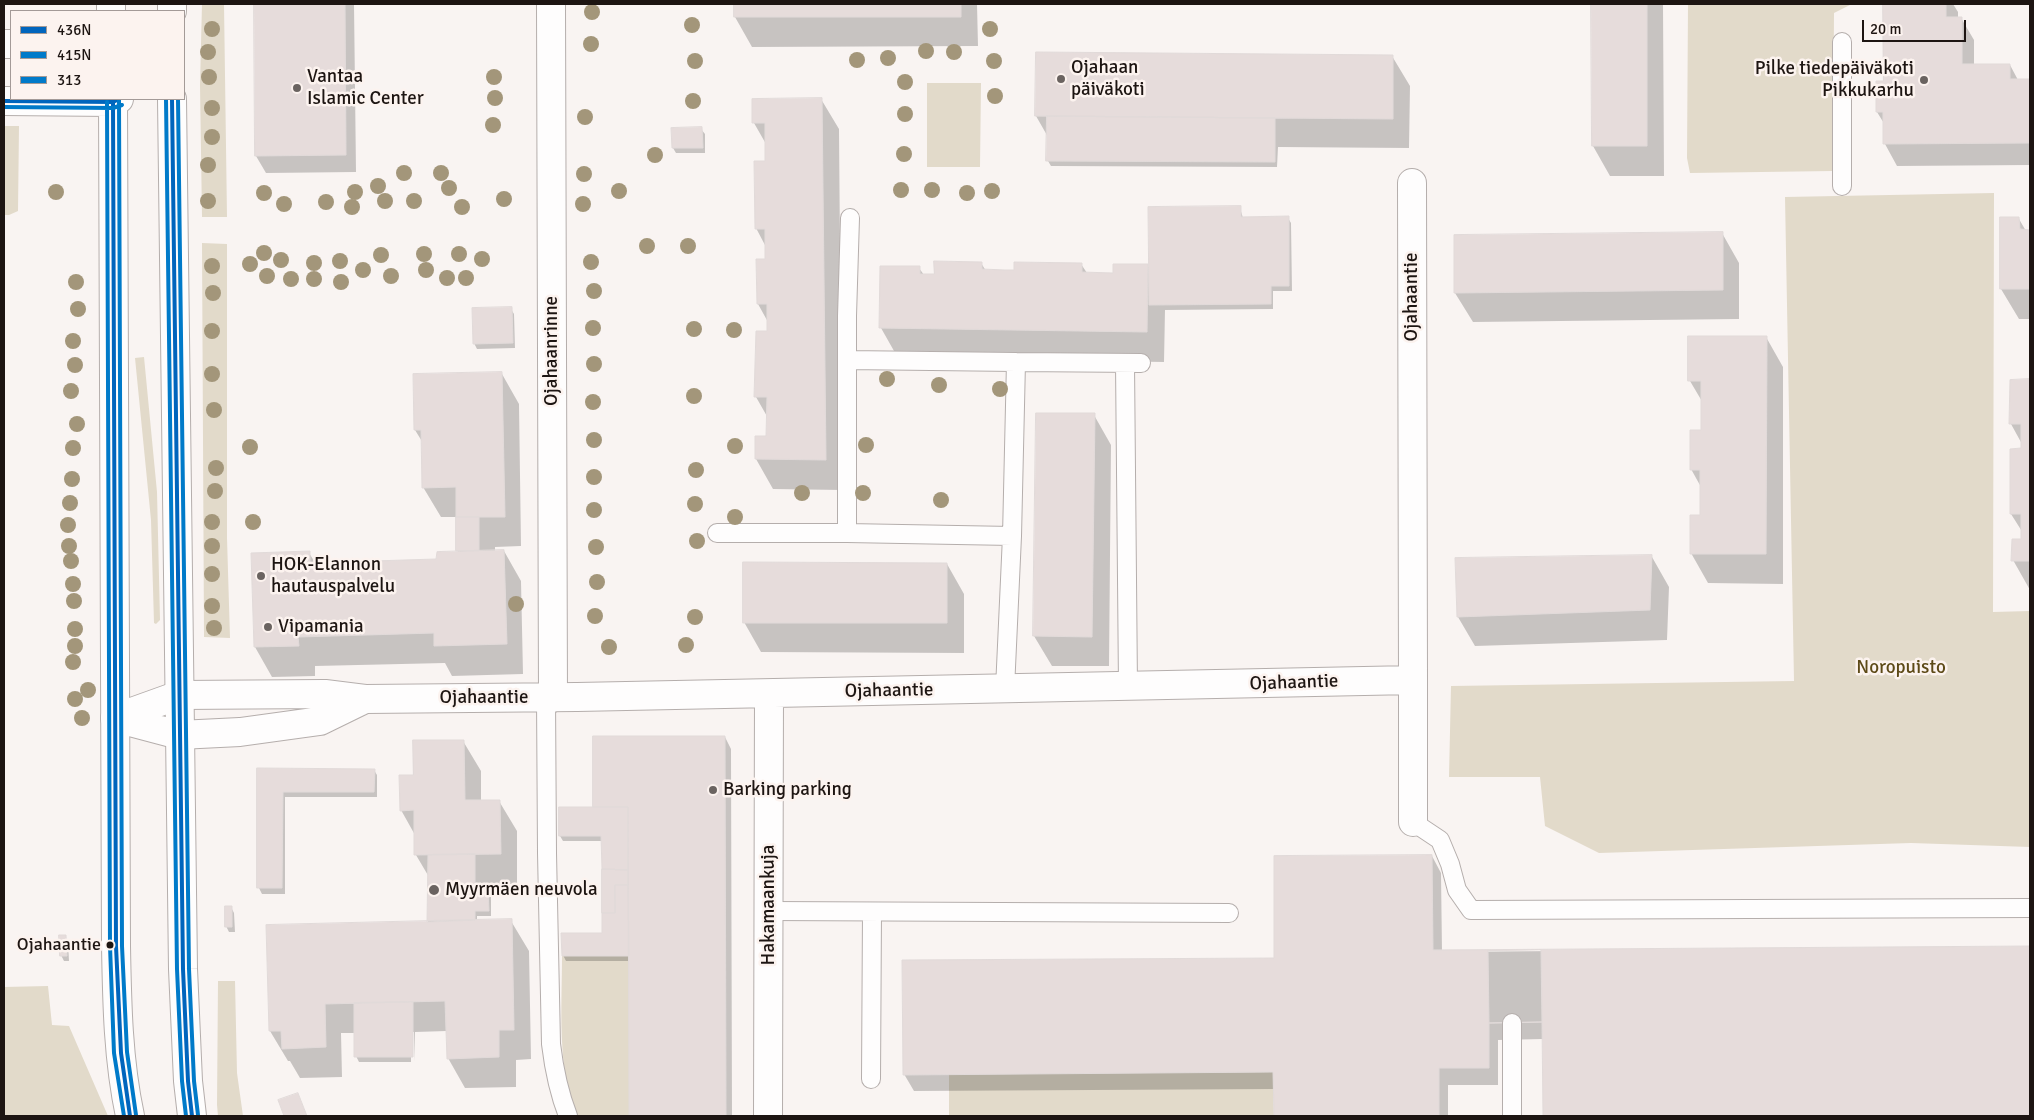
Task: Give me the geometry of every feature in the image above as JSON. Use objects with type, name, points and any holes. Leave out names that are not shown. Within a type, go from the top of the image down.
[{"type":"street","name":"Ojahaanrinne","points":[[550,698],[551,4]]},
{"type":"street","points":[[4,101],[115,100],[115,718],[118,1029],[124,1087],[130,1116]]},
{"type":"street","points":[[172,100],[178,695],[183,969],[188,1081],[192,1116]]},
{"type":"street","name":"Ojahaantie","points":[[1412,183],[1413,822]]},
{"type":"street","name":"Ojahaantie","points":[[115,718],[178,695],[325,694],[365,699],[550,698],[1413,680]]},
{"type":"street","name":"Hakamaankuja","points":[[768,1116],[769,694]]},
{"type":"street","name":"Ojahaantie","points":[[115,718],[179,735],[240,732],[320,721],[365,699]]},
{"type":"lane","points":[[1842,42],[1842,186]]},
{"type":"lane","points":[[847,533],[847,360],[850,218]]},
{"type":"lane","points":[[847,360],[1133,363],[1128,687]]},
{"type":"lane","points":[[1005,689],[1012,536],[1016,362]]},
{"type":"lane","points":[[717,533],[1012,536]]},
{"type":"lane","points":[[550,698],[547,853],[551,1044],[554,1069],[562,1102],[568,1116]]},
{"type":"lane","points":[[1413,822],[1440,840],[1450,864],[1457,890],[1471,910],[2030,908]]},
{"type":"lane","points":[[769,911],[1229,913]]},
{"type":"lane","points":[[871,1079],[872,912]]},
{"type":"lane","points":[[1512,1023],[1512,1116]]},
{"type":"green space","points":[[202,4],[224,4],[227,217],[202,217],[200,85]]},
{"type":"green space","points":[[1688,4],[1852,4],[1834,13],[1833,171],[1690,173],[1687,158]]},
{"type":"green space","points":[[927,83],[981,83],[980,167],[927,167]]},
{"type":"green space","points":[[4,126],[19,126],[18,211],[9,215],[4,215]]},
{"type":"green space","name":"Noropuisto","points":[[1994,193],[1993,612],[2030,611],[2030,847],[1911,843],[1599,853],[1545,826],[1540,777],[1449,777],[1451,686],[1794,681],[1785,197]]},
{"type":"green space","points":[[202,243],[227,244],[227,538],[230,638],[204,637]]},
{"type":"green space","points":[[144,357],[157,492],[160,620],[156,624],[154,623],[151,520],[135,358]]},
{"type":"green space","points":[[562,956],[629,956],[629,1116],[576,1116],[570,1097],[563,1057],[561,1016]]},
{"type":"green space","points":[[218,981],[235,981],[237,1073],[243,1116],[218,1116]]},
{"type":"green space","points":[[48,986],[52,1025],[69,1026],[108,1116],[4,1116],[4,987]]},
{"type":"green space","points":[[1273,1072],[1274,1116],[949,1116],[949,1074]]},
{"type":"building","points":[[254,4],[345,4],[346,155],[255,156]]},
{"type":"building","points":[[734,4],[961,4],[961,17],[734,17]]},
{"type":"building","points":[[1591,4],[1647,4],[1647,146],[1592,146]]},
{"type":"building","points":[[1883,4],[1946,4],[1946,17],[1962,17],[1962,64],[2010,64],[2010,79],[2030,79],[2030,143],[1883,144],[1883,112],[1876,112],[1876,81],[1883,81]]},
{"type":"building","points":[[1036,52],[1393,55],[1393,119],[1035,116]]},
{"type":"building","points":[[822,98],[826,460],[755,459],[755,436],[766,436],[767,397],[754,397],[756,331],[767,331],[767,304],[757,304],[756,259],[765,259],[765,229],[755,229],[754,161],[765,161],[765,123],[752,123],[752,99]]},
{"type":"building","points":[[1047,116],[1275,118],[1275,162],[1046,161]]},
{"type":"building","points":[[702,127],[703,148],[672,148],[671,128]]},
{"type":"building","points":[[1241,206],[1241,217],[1289,216],[1289,286],[1271,286],[1271,304],[1149,305],[1148,207]]},
{"type":"building","points":[[2000,217],[2019,217],[2020,229],[2030,230],[2030,289],[2000,289]]},
{"type":"building","points":[[1723,232],[1723,290],[1454,293],[1454,235]]},
{"type":"building","points":[[934,261],[982,262],[982,269],[1005,270],[1014,270],[1014,262],[1082,263],[1082,272],[1113,273],[1113,264],[1148,264],[1147,332],[879,328],[880,266],[920,266],[920,274],[934,274]]},
{"type":"building","points":[[512,307],[513,343],[473,344],[472,308]]},
{"type":"building","points":[[1688,336],[1767,336],[1766,554],[1690,554],[1690,515],[1700,515],[1700,470],[1690,470],[1690,430],[1701,430],[1701,381],[1688,381]]},
{"type":"building","points":[[502,372],[505,517],[456,517],[456,487],[422,488],[421,430],[414,430],[413,374]]},
{"type":"building","points":[[2030,379],[2030,561],[2011,561],[2012,539],[2021,539],[2021,514],[2010,514],[2010,449],[2021,448],[2021,424],[2009,424],[2010,380]]},
{"type":"building","points":[[1036,413],[1095,413],[1092,637],[1033,636]]},
{"type":"building","points":[[456,517],[479,517],[479,551],[456,551]]},
{"type":"building","points":[[504,550],[507,644],[434,646],[434,633],[298,637],[299,646],[254,647],[251,553],[310,551],[310,563],[436,559],[437,552]]},
{"type":"building","points":[[1652,555],[1650,610],[1457,617],[1455,558]]},
{"type":"building","points":[[743,562],[947,563],[947,623],[743,623]]},
{"type":"building","points":[[593,736],[725,736],[726,1116],[629,1116],[628,807],[593,807]]},
{"type":"building","points":[[413,740],[464,740],[465,800],[500,800],[501,854],[414,855],[414,810],[400,811],[399,775],[413,775]]},
{"type":"building","points":[[257,768],[375,769],[374,792],[283,792],[282,888],[257,888]]},
{"type":"building","points":[[559,807],[628,807],[628,870],[602,869],[601,836],[559,836]]},
{"type":"building","points":[[475,854],[475,890],[488,890],[489,911],[475,911],[475,920],[427,922],[428,855]]},
{"type":"building","points":[[1432,855],[1433,950],[2030,946],[2030,1116],[1543,1116],[1542,1022],[1489,1023],[1489,1068],[1439,1068],[1439,1116],[1274,1116],[1273,1072],[903,1075],[902,960],[1274,958],[1274,856]]},
{"type":"building","points":[[602,869],[628,870],[628,885],[615,885],[615,913],[602,913]]},
{"type":"building","points":[[615,885],[628,885],[629,956],[562,956],[561,933],[602,933],[602,913],[615,913]]},
{"type":"building","points":[[225,906],[232,906],[232,927],[225,927]]},
{"type":"building","points":[[512,919],[514,1030],[499,1030],[499,1057],[447,1059],[445,1001],[325,1004],[326,1047],[282,1049],[281,1031],[269,1031],[266,925]]},
{"type":"building","points":[[59,935],[66,935],[67,956],[60,956]]},
{"type":"building","points":[[1541,950],[1542,1022],[1489,1023],[1488,951]]},
{"type":"building","points":[[413,1002],[413,1057],[354,1057],[354,1003]]},
{"type":"building","points":[[298,1093],[307,1116],[284,1116],[278,1100]]},
{"type":"transit line","name":"436N","points":[[4,101],[113,102],[117,100]]},
{"type":"transit line","name":"313","points":[[119,100],[122,946],[127,1052],[136,1115]]},
{"type":"transit line","name":"415N","points":[[166,100],[177,969],[182,1081],[186,1116]]},
{"type":"transit line","name":"436N","points":[[172,100],[183,969],[188,1081],[192,1116]]},
{"type":"transit line","name":"313","points":[[178,100],[189,969],[194,1081],[198,1115]]},
{"type":"transit line","name":"415N","points":[[107,102],[110,946],[114,1053],[124,1116]]},
{"type":"transit line","name":"436N","points":[[113,102],[116,946],[121,1053],[130,1116]]},
{"type":"transit line","name":"415N","points":[[4,107],[113,108],[122,105]]},
{"type":"place","name":"Ojahaan päiväkoti","points":[[1061,79]]},
{"type":"place","name":"Pilke tiedepäiväkoti Pikkukarhu","points":[[1924,80]]},
{"type":"place","name":"Vantaa Islamic Center","points":[[297,88]]},
{"type":"place","name":"HOK-Elannon hautauspalvelu","points":[[261,576]]},
{"type":"place","name":"Vipamania","points":[[268,627]]},
{"type":"place","name":"Barking parking","points":[[713,790]]},
{"type":"place","name":"Myyrmäen neuvola","points":[[434,890]]},
{"type":"place","name":"Ojahaantie","points":[[110,945]]}]
